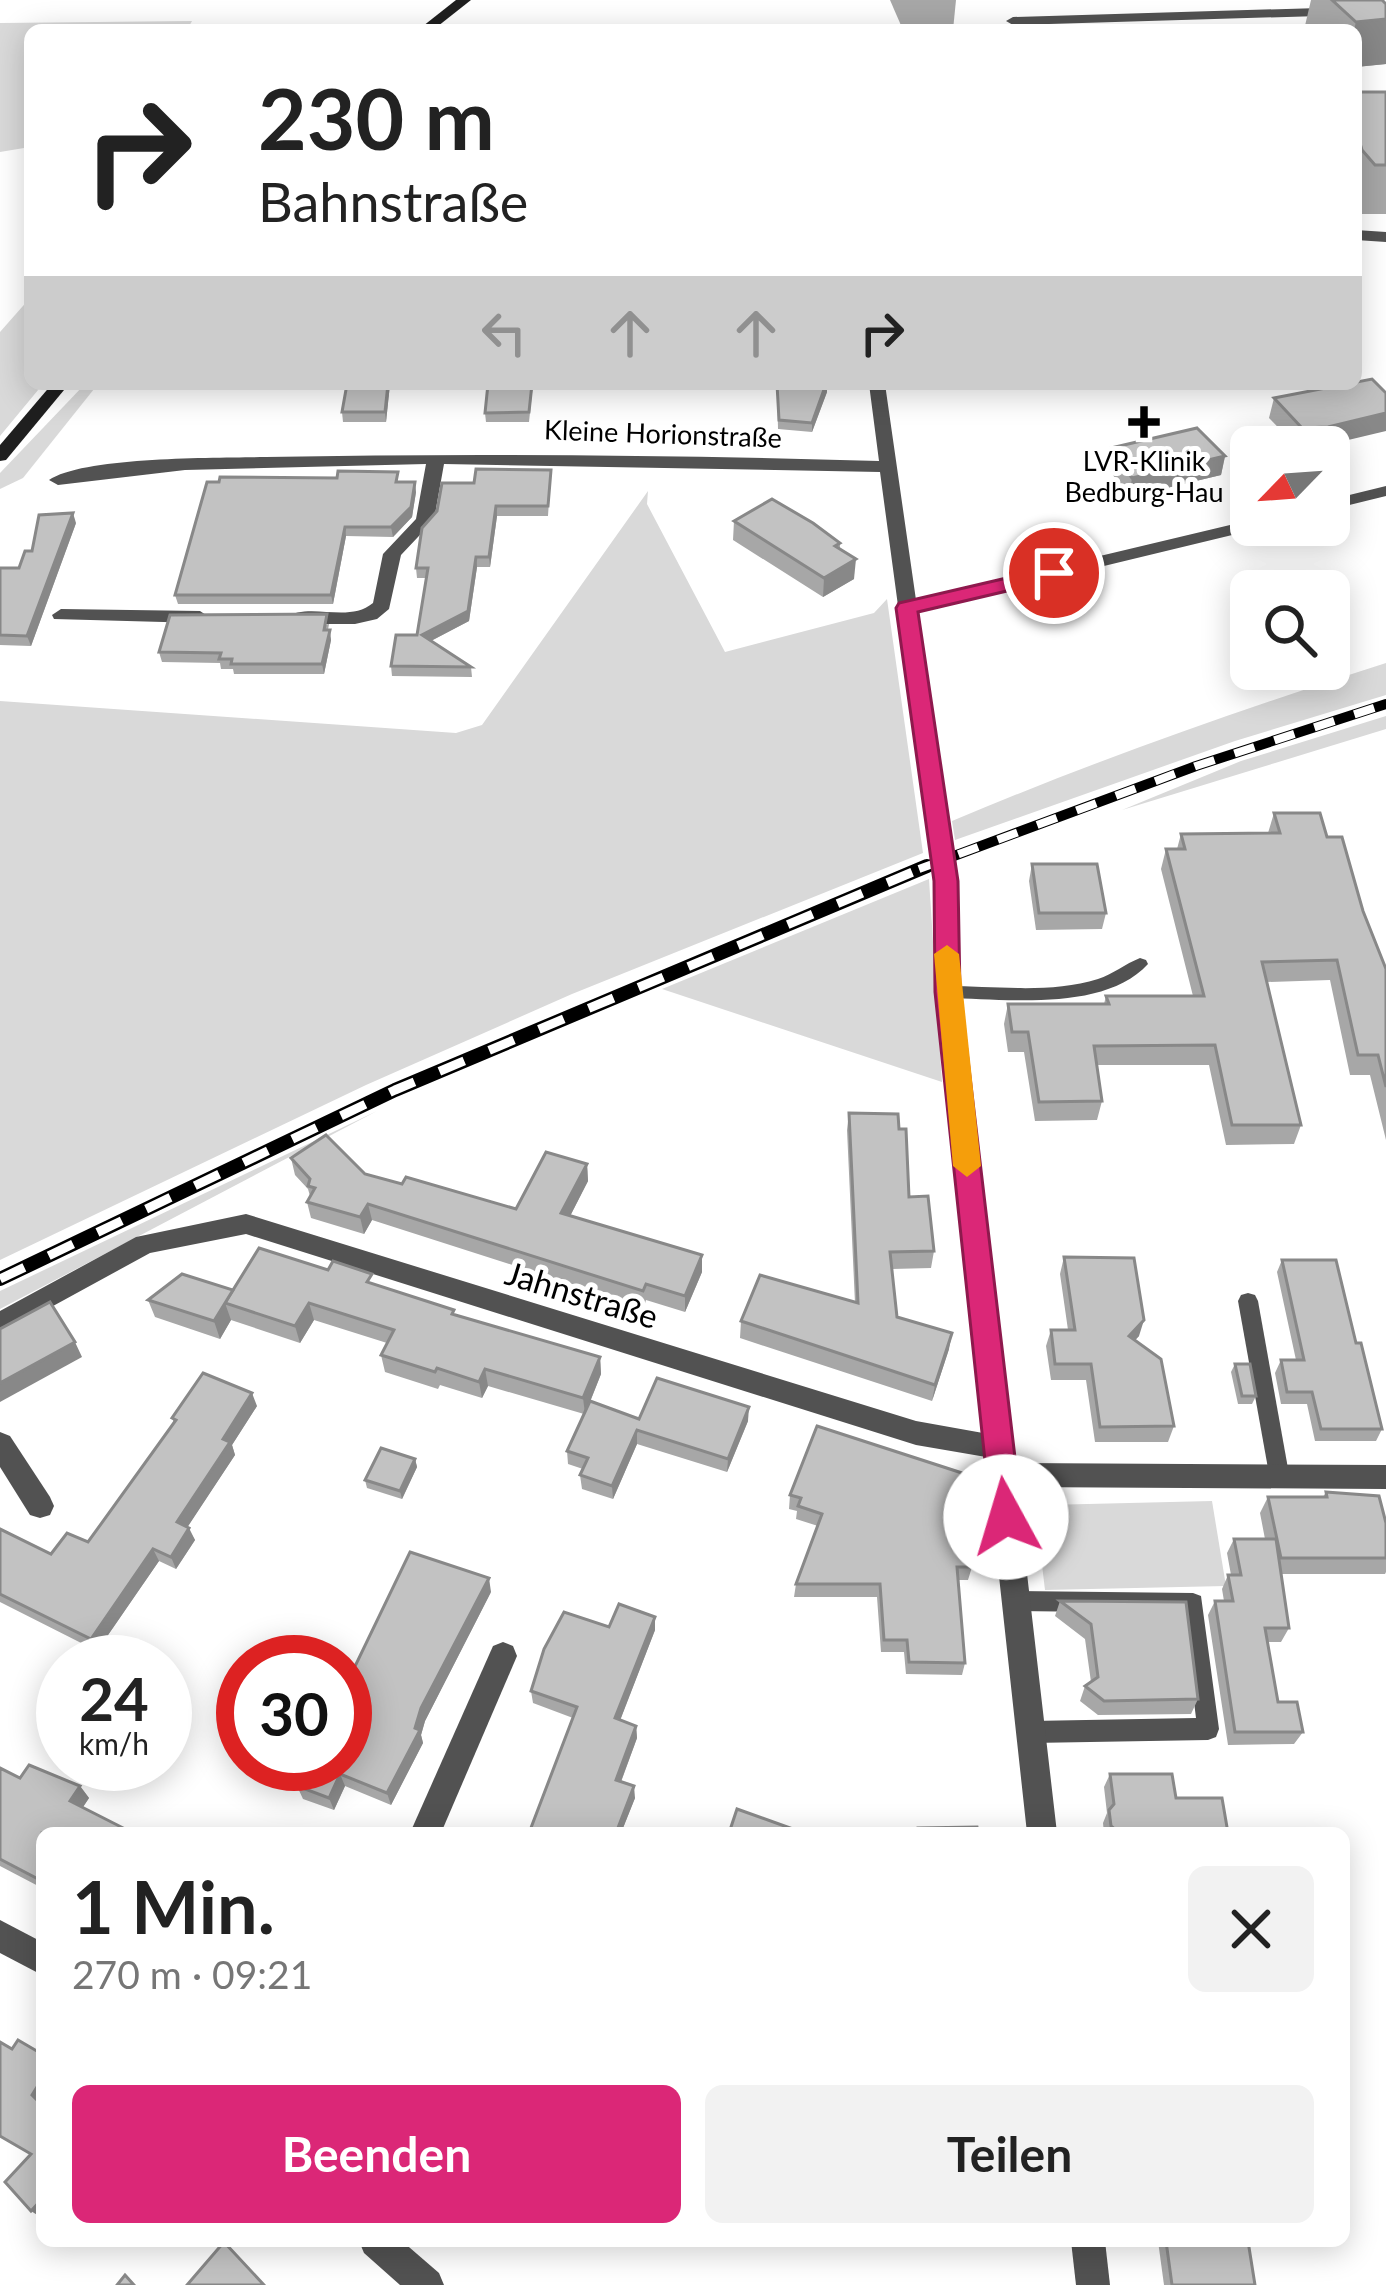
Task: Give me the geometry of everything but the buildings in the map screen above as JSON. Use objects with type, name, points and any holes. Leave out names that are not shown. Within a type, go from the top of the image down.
[{"type":"main road","points":[[432,24],[464,0]]},
{"type":"main road","points":[[0,456],[56,390]]},
{"type":"street","points":[[1031,24],[1342,5],[1386,10]]},
{"type":"street","points":[[879,390],[946,881],[947,992],[1041,1827]]},
{"type":"street","points":[[265,617],[355,618],[370,615],[382,604],[392,554],[425,520],[436,457]]},
{"type":"street","name":"Kleine Horionstraße","points":[[58,480],[163,467],[436,457],[889,467]]},
{"type":"street","points":[[1350,500],[1386,491]]},
{"type":"street","points":[[906,608],[1230,529]]},
{"type":"street","points":[[61,615],[220,617]]},
{"type":"street","name":"Jahnstraße","points":[[0,1324],[145,1244],[246,1224],[1000,1461],[1386,1477]]},
{"type":"street","points":[[0,1444],[40,1506]]},
{"type":"street","points":[[428,1827],[503,1656]]},
{"type":"street","points":[[0,1936],[36,1956]]},
{"type":"street","points":[[383,2247],[428,2285]]},
{"type":"street","points":[[1089,2247],[1093,2285]]},
{"type":"lane","points":[[947,992],[1096,988],[1125,977],[1140,964]]},
{"type":"lane","points":[[1248,1301],[1279,1474]]},
{"type":"lane","points":[[1016,1601],[1193,1603],[1208,1729],[1031,1732]]},
{"type":"shaded area","points":[[192,21],[24,24],[24,148],[0,152],[0,23]]},
{"type":"shaded area","points":[[24,305],[24,390],[38,390],[0,436],[0,332]]},
{"type":"shaded area","points":[[79,390],[93,390],[23,478],[0,489],[0,473]]},
{"type":"shaded area","points":[[648,491],[647,504],[725,652],[874,613],[887,599],[923,853],[572,994],[366,1085],[0,1260],[0,701],[456,733],[482,725]]},
{"type":"shaded area","points":[[1386,663],[1386,695],[1235,741],[955,840],[952,821],[1276,699],[1304,690],[1350,690],[1350,675]]},
{"type":"shaded area","points":[[1386,716],[1386,729],[1122,810],[1241,761]]},
{"type":"shaded area","points":[[929,879],[942,1082],[662,989]]},
{"type":"shaded area","points":[[377,1111],[0,1309],[0,1291]]},
{"type":"shaded area","points":[[1212,1501],[1226,1586],[1045,1590],[1037,1523],[1046,1505]]},
{"type":"railway","points":[[926,866],[1196,766],[1386,704]]},
{"type":"railway","points":[[0,1279],[395,1090],[926,866]]},
{"type":"railway","points":[[919,869],[926,866]]},
{"type":"slow traffic","points":[[947,954],[967,1166]]},
{"type":"place","name":"LVR-Klinik Bedburg-Hau","points":[[1144,422]]},
{"type":"route","points":[[1006,1517],[947,992],[946,881],[906,608],[1054,573]]}]
